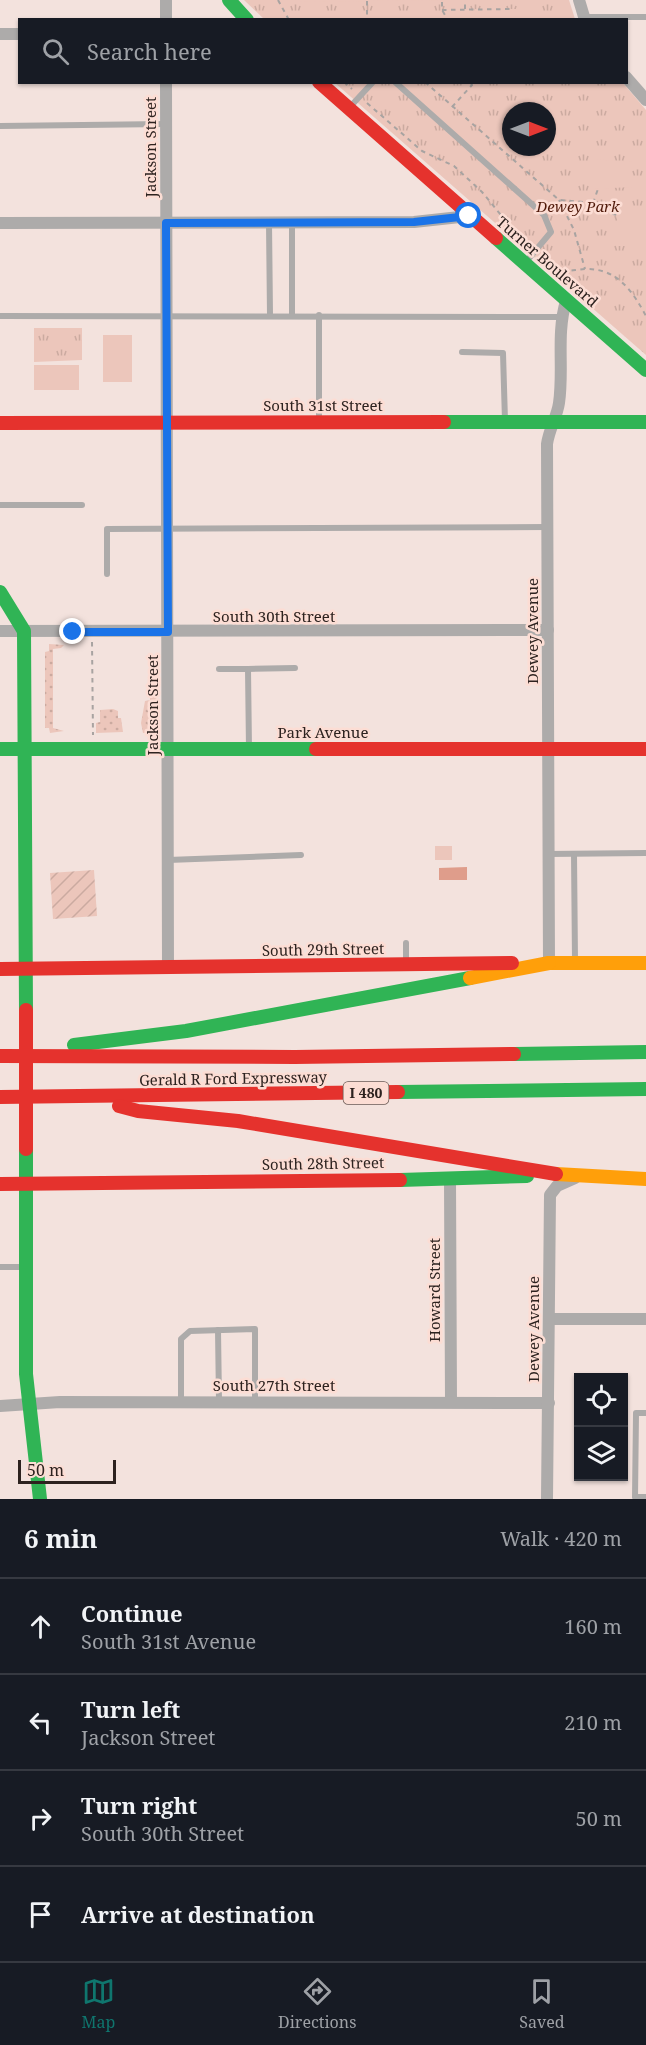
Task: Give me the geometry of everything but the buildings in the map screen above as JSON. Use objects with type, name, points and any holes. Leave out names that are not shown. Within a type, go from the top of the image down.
[{"type":"main road","points":[[229,0],[245,18]]},
{"type":"main road","name":"Turner Boulevard","points":[[321,84],[646,370]]},
{"type":"main road","name":"South 31st Street","points":[[0,423],[646,422]]},
{"type":"main road","points":[[0,592],[24,631],[28,1404],[40,1499]]},
{"type":"main road","name":"Park Avenue","points":[[0,749],[646,749]]},
{"type":"main road","points":[[44,1056],[74,1045],[186,1031],[549,963]]},
{"type":"main road","name":"South 29th Street","points":[[0,969],[646,963]]},
{"type":"main road","name":"Gerald R Ford Expressway","points":[[0,1056],[260,1057],[646,1052]]},
{"type":"main road","name":"Gerald R Ford Expressway","points":[[0,1098],[646,1089]]},
{"type":"main road","points":[[89,1098],[138,1111],[238,1121],[556,1174]]},
{"type":"main road","name":"South 28th Street","points":[[0,1184],[450,1180],[556,1174],[646,1179]]},
{"type":"street","points":[[166,0],[166,18]]},
{"type":"street","points":[[579,0],[585,18]]},
{"type":"street","points":[[0,34],[18,34]]},
{"type":"street","points":[[628,78],[646,100]]},
{"type":"street","name":"Jackson Street","points":[[166,84],[168,968]]},
{"type":"street","points":[[0,223],[425,222],[469,216]]},
{"type":"street","name":"Dewey Avenue","points":[[549,963],[547,444],[559,400],[562,317],[566,301]]},
{"type":"street","name":"South 30th Street","points":[[0,631],[548,630]]},
{"type":"street","name":"Dewey Avenue","points":[[547,1499],[550,1195],[557,1186],[580,1176]]},
{"type":"street","name":"Howard Street","points":[[450,1180],[451,1401]]},
{"type":"street","points":[[549,1319],[646,1319]]},
{"type":"street","name":"South 27th Street","points":[[0,1406],[219,1401],[549,1403]]},
{"type":"lane","points":[[585,18],[646,17]]},
{"type":"lane","points":[[349,109],[372,84]]},
{"type":"lane","points":[[397,84],[544,215],[551,232],[524,264]]},
{"type":"lane","points":[[0,126],[166,124]]},
{"type":"lane","points":[[292,222],[292,315]]},
{"type":"lane","points":[[269,223],[270,315]]},
{"type":"lane","points":[[0,316],[167,314],[562,317]]},
{"type":"lane","points":[[318,315],[319,423]]},
{"type":"lane","points":[[462,352],[504,352],[505,422]]},
{"type":"lane","points":[[0,505],[82,505]]},
{"type":"lane","points":[[107,574],[107,529],[548,527]]},
{"type":"lane","points":[[219,669],[295,668]]},
{"type":"lane","points":[[248,669],[249,750]]},
{"type":"lane","points":[[548,854],[646,853]]},
{"type":"lane","points":[[574,854],[575,963]]},
{"type":"lane","points":[[168,860],[301,855]]},
{"type":"lane","points":[[406,943],[406,965]]},
{"type":"lane","points":[[0,1267],[26,1267]]},
{"type":"lane","points":[[181,1402],[181,1339],[190,1331],[255,1329],[255,1401]]},
{"type":"lane","points":[[218,1330],[219,1401]]},
{"type":"lane","points":[[646,1413],[636,1413],[635,1497],[646,1497]]},
{"type":"path","points":[[278,0],[288,18]]},
{"type":"path","points":[[465,0],[465,9]]},
{"type":"path","points":[[367,1],[367,18]]},
{"type":"path","points":[[442,2],[442,10],[447,18]]},
{"type":"path","points":[[442,10],[510,9]]},
{"type":"path","points":[[346,84],[422,151],[454,166],[482,192],[535,253],[561,271],[585,269],[620,280],[635,295],[646,316]]},
{"type":"path","points":[[427,84],[559,200],[574,230],[585,269]]},
{"type":"path","points":[[452,107],[471,84]]},
{"type":"path","points":[[592,204],[598,189]]},
{"type":"path","points":[[559,200],[592,204],[605,212],[617,215]]},
{"type":"path","points":[[92,642],[93,735]]},
{"type":"green space","points":[[244,0],[569,0],[575,18],[263,18]]},
{"type":"green space","points":[[298,0],[444,0],[298,2]]},
{"type":"green space","points":[[475,9],[516,9],[516,18],[475,18]]},
{"type":"green space","name":"Dewey Park","points":[[336,84],[624,84],[646,110],[646,355]]},
{"type":"green space","points":[[592,159],[632,162],[632,187],[592,189]]},
{"type":"green space","points":[[617,213],[645,213],[645,246],[617,246]]},
{"type":"green space","points":[[34,328],[82,328],[82,360],[34,362]]},
{"type":"green space","points":[[103,335],[132,335],[132,382],[103,382]]},
{"type":"green space","points":[[34,365],[79,365],[79,390],[34,390]]},
{"type":"green space","points":[[49,644],[64,645],[53,649],[53,728],[64,731],[50,733],[49,728],[45,728],[45,652],[49,651]]},
{"type":"green space","points":[[150,671],[156,671],[157,725],[154,733],[143,733],[141,723],[145,701],[150,700]]},
{"type":"green space","points":[[100,710],[118,711],[123,732],[96,733],[96,723],[100,722]]},
{"type":"green space","points":[[435,846],[452,846],[452,860],[435,860]]},
{"type":"green space","points":[[94,870],[97,916],[53,919],[50,873]]},
{"type":"shaded area","points":[[467,867],[467,880],[439,880],[439,868]]},
{"type":"traffic: fast","points":[[229,0],[245,18]]},
{"type":"traffic: fast","points":[[496,238],[646,370]]},
{"type":"traffic: fast","points":[[444,422],[646,422]]},
{"type":"traffic: fast","points":[[0,592],[24,631],[26,1010]]},
{"type":"traffic: fast","points":[[0,749],[316,749]]},
{"type":"traffic: fast","points":[[74,1045],[186,1031],[470,978]]},
{"type":"traffic: fast","points":[[514,1054],[646,1052]]},
{"type":"traffic: fast","points":[[398,1092],[646,1089]]},
{"type":"traffic: fast","points":[[26,1149],[26,1374],[40,1499]]},
{"type":"traffic: fast","points":[[400,1180],[527,1176]]},
{"type":"traffic: slow","points":[[549,963],[646,963]]},
{"type":"traffic: slow","points":[[470,978],[549,963]]},
{"type":"traffic: slow","points":[[556,1174],[646,1179]]},
{"type":"traffic: jam","points":[[321,84],[496,238]]},
{"type":"traffic: jam","points":[[0,423],[444,422]]},
{"type":"traffic: jam","points":[[316,749],[646,749]]},
{"type":"traffic: jam","points":[[0,969],[512,963]]},
{"type":"traffic: jam","points":[[26,1010],[26,1149]]},
{"type":"traffic: jam","points":[[0,1056],[295,1057],[514,1054]]},
{"type":"traffic: jam","points":[[0,1097],[398,1092]]},
{"type":"traffic: jam","points":[[119,1106],[138,1111],[238,1121],[556,1174]]},
{"type":"traffic: jam","points":[[0,1184],[400,1180]]},
{"type":"route","points":[[73,632],[168,632],[166,223],[414,222],[469,216]]}]
